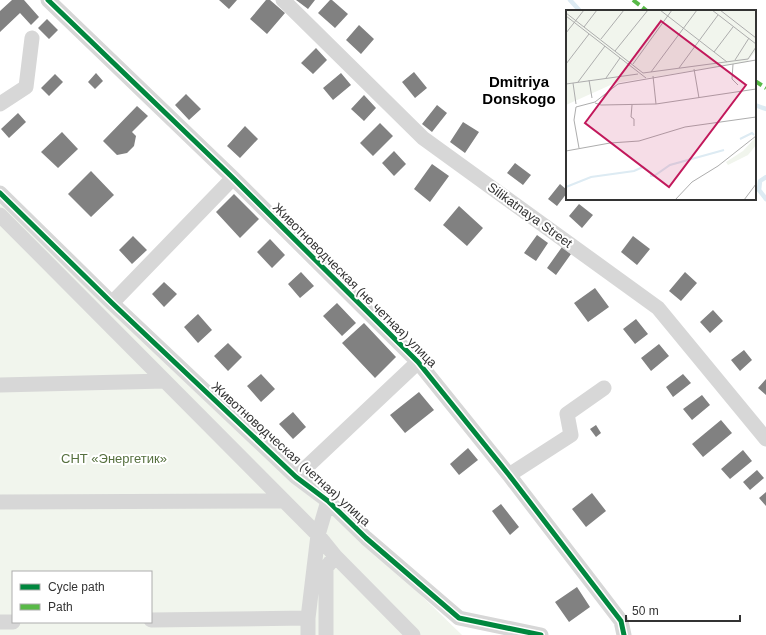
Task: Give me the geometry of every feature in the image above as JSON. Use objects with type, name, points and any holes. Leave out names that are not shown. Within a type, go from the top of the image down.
[{"type":"street","name":"Животноводческая (не четная) улица","points":[[48,0],[233,178],[418,362],[509,475],[621,621],[624,635]]},
{"type":"street","name":"Silikatnaya Street","points":[[283,0],[423,138],[658,308],[766,439]]},
{"type":"street","points":[[0,104],[26,87],[32,38]]},
{"type":"street","points":[[112,303],[233,178]]},
{"type":"street","name":"Животноводческая (четная) улица","points":[[0,193],[112,303],[296,477],[328,501],[366,538],[458,618],[541,635]]},
{"type":"street","points":[[0,215],[318,535],[335,556],[413,635]]},
{"type":"street","points":[[296,477],[418,362]]},
{"type":"street","points":[[0,385],[165,381]]},
{"type":"street","points":[[509,475],[571,435],[567,414],[604,388]]},
{"type":"street","points":[[0,502],[284,501]]},
{"type":"street","points":[[308,635],[308,618],[318,535],[328,501]]},
{"type":"street","points":[[326,635],[326,568],[335,556]]},
{"type":"street","points":[[152,620],[308,618]]},
{"type":"street","points":[[0,622],[12,622]]},
{"type":"green space","name":"СНТ «Энергетик»","points":[[0,187],[462,635],[0,635]]},
{"type":"green space","points":[[328,255],[355,281],[348,288],[322,262]]},
{"type":"building","points":[[12,0],[24,0],[39,17],[31,25],[20,13],[0,32],[0,11]]},
{"type":"building","points":[[219,0],[237,0],[229,9]]},
{"type":"building","points":[[266,0],[270,0],[285,13],[267,34],[250,19]]},
{"type":"building","points":[[296,0],[315,0],[308,9]]},
{"type":"building","points":[[330,0],[332,0],[348,14],[335,28],[318,13]]},
{"type":"building","points":[[47,19],[58,30],[49,39],[38,28]]},
{"type":"building","points":[[359,25],[374,39],[361,54],[346,40]]},
{"type":"building","points":[[316,48],[327,60],[313,74],[301,63]]},
{"type":"building","points":[[414,72],[427,88],[415,98],[402,82]]},
{"type":"building","points":[[96,73],[103,81],[95,89],[88,82]]},
{"type":"building","points":[[341,73],[351,85],[333,100],[323,88]]},
{"type":"building","points":[[55,74],[63,82],[49,96],[41,88]]},
{"type":"building","points":[[186,94],[201,109],[189,120],[175,105]]},
{"type":"building","points":[[364,95],[376,108],[364,121],[351,109]]},
{"type":"building","points":[[437,105],[447,113],[432,132],[422,124]]},
{"type":"building","points":[[137,106],[148,116],[132,132],[136,136],[134,146],[127,153],[117,155],[103,141]]},
{"type":"building","points":[[18,113],[26,122],[9,138],[1,129]]},
{"type":"building","points":[[463,122],[479,132],[465,153],[450,142]]},
{"type":"building","points":[[380,123],[393,136],[373,156],[360,143]]},
{"type":"building","points":[[245,126],[258,139],[240,158],[227,146]]},
{"type":"building","points":[[62,132],[78,149],[58,168],[41,152]]},
{"type":"building","points":[[394,151],[406,164],[394,176],[382,163]]},
{"type":"building","points":[[515,163],[531,175],[523,185],[507,173]]},
{"type":"building","points":[[432,164],[449,176],[430,202],[414,189]]},
{"type":"building","points":[[91,171],[114,195],[91,217],[68,194]]},
{"type":"building","points":[[560,184],[566,189],[566,194],[557,206],[548,199]]},
{"type":"building","points":[[234,194],[259,219],[240,238],[216,212]]},
{"type":"building","points":[[579,204],[593,215],[582,228],[569,216]]},
{"type":"building","points":[[459,206],[483,228],[467,246],[443,225]]},
{"type":"building","points":[[537,235],[548,243],[536,261],[524,253]]},
{"type":"building","points":[[133,236],[147,250],[132,264],[119,250]]},
{"type":"building","points":[[633,236],[650,249],[637,265],[621,252]]},
{"type":"building","points":[[270,239],[285,255],[272,268],[257,252]]},
{"type":"building","points":[[562,247],[571,254],[556,275],[547,268]]},
{"type":"building","points":[[301,272],[314,286],[300,298],[288,284]]},
{"type":"building","points":[[685,272],[697,283],[681,301],[669,291]]},
{"type":"building","points":[[164,282],[177,294],[164,307],[152,294]]},
{"type":"building","points":[[595,288],[609,307],[588,322],[574,303]]},
{"type":"building","points":[[337,303],[356,323],[342,336],[323,316]]},
{"type":"building","points":[[713,310],[723,321],[710,333],[700,322]]},
{"type":"building","points":[[198,314],[212,330],[198,343],[184,327]]},
{"type":"building","points":[[636,319],[648,334],[635,344],[623,329]]},
{"type":"building","points":[[364,323],[396,357],[375,378],[342,343]]},
{"type":"building","points":[[228,343],[242,357],[228,371],[214,356]]},
{"type":"building","points":[[659,344],[669,356],[651,371],[641,358]]},
{"type":"building","points":[[744,350],[752,360],[740,371],[731,360]]},
{"type":"building","points":[[261,374],[275,389],[261,402],[247,386]]},
{"type":"building","points":[[683,374],[691,383],[673,397],[666,387]]},
{"type":"building","points":[[766,379],[766,395],[758,388]]},
{"type":"building","points":[[419,392],[434,410],[405,433],[390,415]]},
{"type":"building","points":[[702,395],[710,405],[692,420],[683,409]]},
{"type":"building","points":[[293,412],[306,427],[293,439],[279,424]]},
{"type":"building","points":[[721,420],[732,433],[703,457],[692,444]]},
{"type":"building","points":[[596,425],[601,433],[596,437],[590,429]]},
{"type":"building","points":[[468,448],[478,460],[459,475],[450,464]]},
{"type":"building","points":[[743,450],[752,461],[730,479],[721,469]]},
{"type":"building","points":[[757,470],[764,478],[750,490],[743,482]]},
{"type":"building","points":[[766,492],[766,506],[759,498]]},
{"type":"building","points":[[592,493],[606,511],[586,527],[572,509]]},
{"type":"building","points":[[501,504],[519,527],[510,535],[492,511]]},
{"type":"building","points":[[577,587],[590,607],[569,622],[555,602]]},
{"type":"waterway","points":[[570,0],[579,10]]},
{"type":"waterway","points":[[756,105],[766,109]]},
{"type":"waterway","points":[[766,177],[760,181],[759,190],[766,199]]},
{"type":"marked path","points":[[633,0],[646,10]]},
{"type":"marked path","points":[[756,82],[766,88]]},
{"type":"cycle path","points":[[48,0],[233,178],[418,362],[509,475],[621,621],[624,635]]},
{"type":"cycle path","points":[[0,193],[112,303],[296,477],[328,501],[366,538],[459,618],[541,635]]},
{"type":"district","name":"Dmitriya Donskogo","points":[[519,90]]}]
